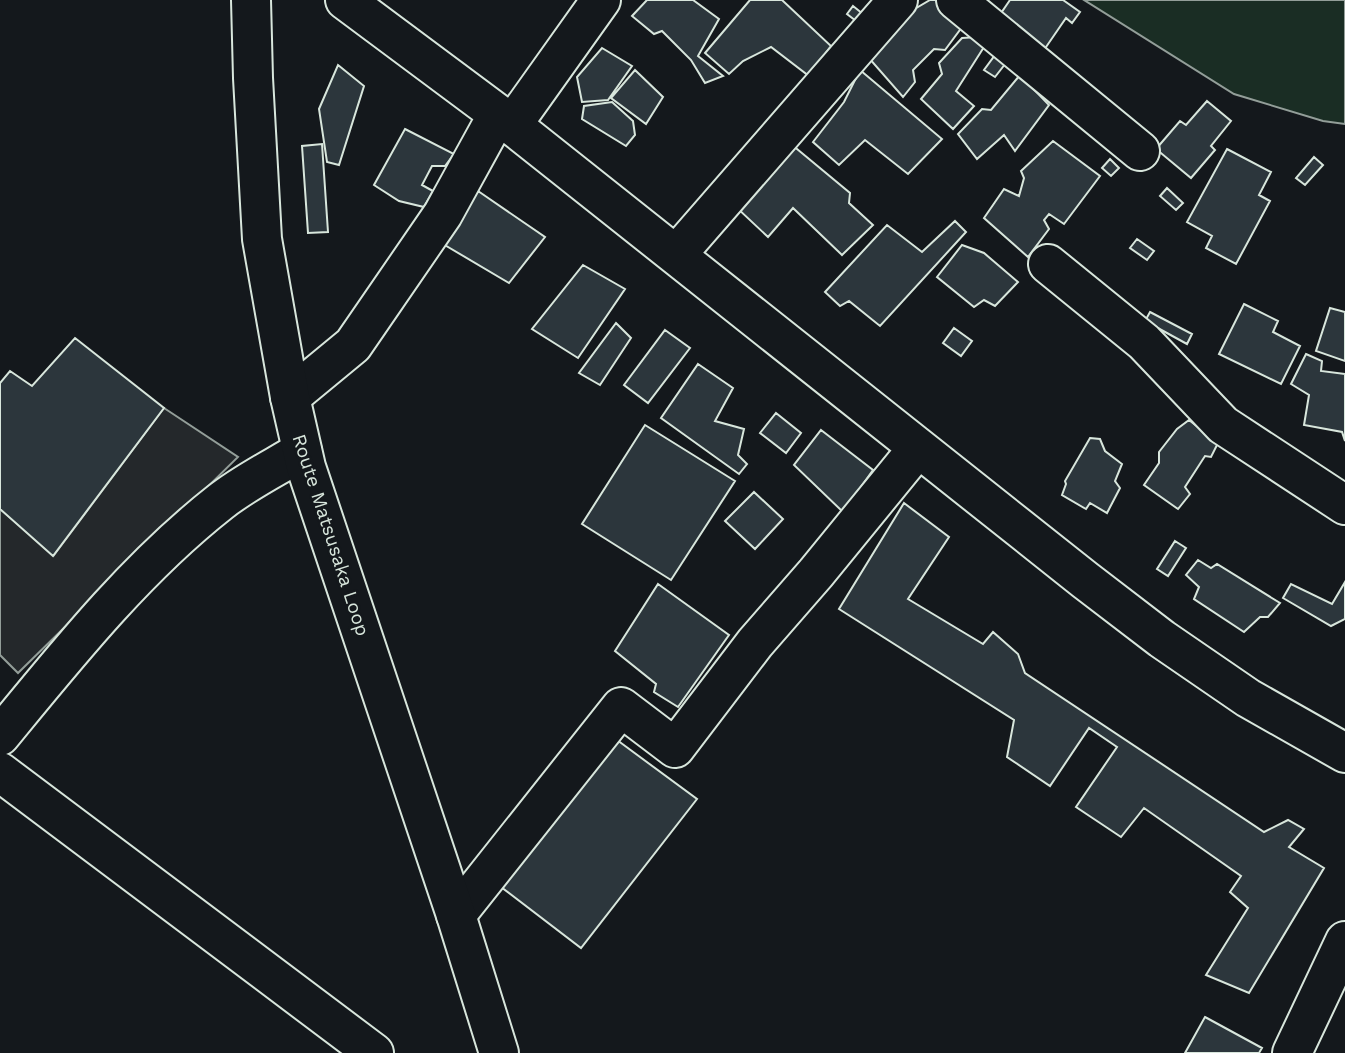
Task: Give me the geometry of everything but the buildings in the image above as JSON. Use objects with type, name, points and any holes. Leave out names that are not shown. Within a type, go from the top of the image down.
[{"type":"street","name":"Route Matsusaka Loop","points":[[251,0],[262,239],[302,451],[457,915],[499,1053]]},
{"type":"street","points":[[345,0],[505,120],[1162,639],[1248,698],[1345,753]]},
{"type":"street","points":[[290,397],[352,345],[505,120],[601,0]]},
{"type":"street","points":[[676,255],[898,0]]},
{"type":"street","points":[[956,0],[1140,151]]},
{"type":"street","points":[[1048,264],[1144,342],[1223,425],[1345,505]]},
{"type":"street","points":[[457,915],[621,707],[675,748],[755,643],[918,448]]},
{"type":"street","points":[[0,736],[94,622],[163,552],[222,500],[302,451]]},
{"type":"street","points":[[0,772],[374,1053]]},
{"type":"street","points":[[1292,1053],[1345,941]]},
{"type":"green space","points":[[1084,0],[1345,0],[1345,124],[1323,121],[1234,94]]},
{"type":"shaded area","points":[[164,408],[238,457],[18,673],[0,655],[0,509],[54,555]]}]
